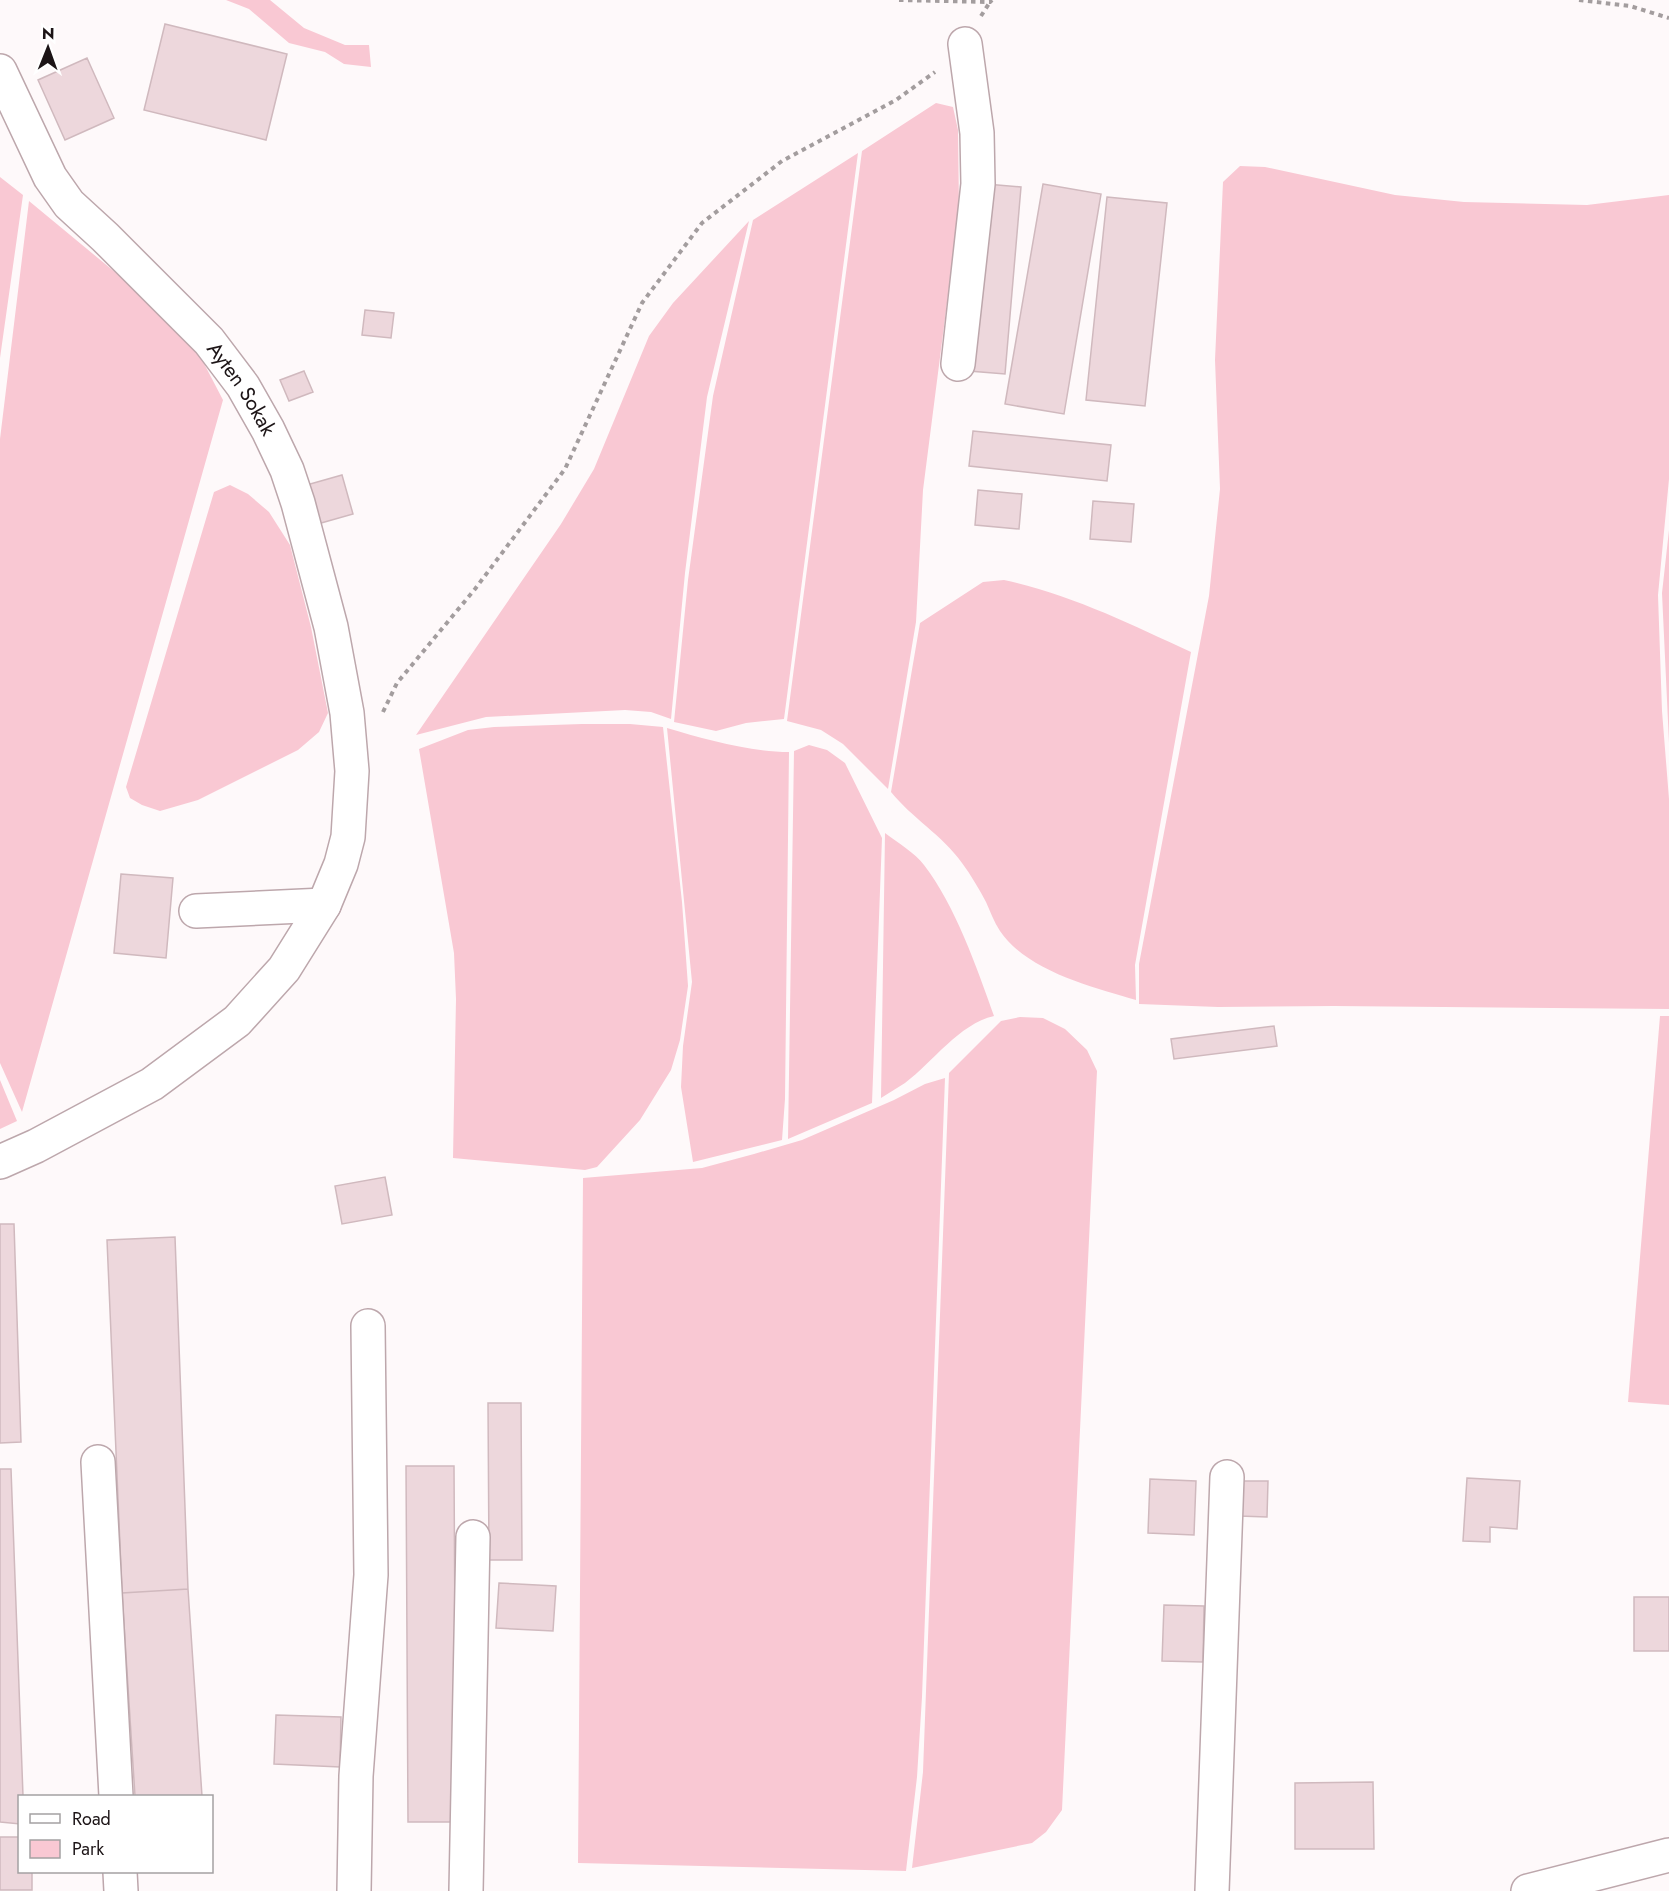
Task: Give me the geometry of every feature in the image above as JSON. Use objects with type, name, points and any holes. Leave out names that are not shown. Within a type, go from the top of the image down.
[{"type":"street","points":[[958,364],[978,184],[977,133],[965,44]]},
{"type":"street","name":"Ayten Sokak","points":[[0,71],[50,177],[69,204],[209,341],[243,386],[268,430],[287,470],[298,503],[331,627],[347,713],[352,771],[348,837],[341,864],[324,905],[285,969],[237,1021],[153,1084],[36,1146],[0,1162]]},
{"type":"street","points":[[196,911],[324,905]]},
{"type":"street","points":[[354,1891],[356,1776],[370,1575],[368,1326]]},
{"type":"street","points":[[98,1462],[116,1795]]},
{"type":"street","points":[[1212,1891],[1227,1477]]},
{"type":"street","points":[[466,1891],[473,1537]]},
{"type":"street","points":[[1528,1891],[1669,1855]]},
{"type":"street","points":[[120,1873],[122,1891]]},
{"type":"path","points":[[899,0],[991,1]]},
{"type":"path","points":[[1579,0],[1630,6],[1669,18]]},
{"type":"path","points":[[382,713],[397,683],[475,589],[565,469],[642,303],[702,223],[782,161],[896,100],[934,73],[965,44],[991,1]]},
{"type":"green space","points":[[226,0],[270,0],[304,28],[345,45],[369,45],[371,67],[344,64],[325,52],[289,43],[249,9]]},
{"type":"green space","points":[[936,103],[953,107],[958,130],[959,209],[923,490],[916,622],[888,789],[843,744],[821,730],[787,721],[862,151]]},
{"type":"green space","points":[[858,153],[784,719],[746,723],[716,731],[674,722],[688,580],[713,396],[753,220]]},
{"type":"green space","points":[[1240,166],[1265,167],[1395,195],[1464,202],[1587,205],[1669,195],[1669,479],[1658,595],[1662,711],[1669,799],[1669,1009],[1218,1007],[1139,1004],[1139,964],[1209,596],[1220,489],[1215,360],[1223,182]]},
{"type":"green space","points":[[0,177],[23,195],[0,358]]},
{"type":"green space","points":[[29,201],[133,287],[198,352],[223,400],[22,1112],[0,1063],[0,439]]},
{"type":"green space","points":[[749,221],[707,397],[685,573],[671,719],[651,712],[625,710],[486,717],[416,735],[561,524],[594,469],[649,336],[673,303]]},
{"type":"green space","points":[[230,485],[248,494],[269,512],[290,545],[311,627],[328,713],[319,732],[298,750],[198,800],[160,811],[130,798],[126,787],[214,492]]},
{"type":"green space","points":[[1669,530],[1669,743],[1662,593]]},
{"type":"green space","points":[[1004,580],[1076,602],[1191,652],[1135,965],[1136,1000],[1062,976],[1026,957],[1000,931],[972,877],[954,853],[891,792],[920,623],[983,582]]},
{"type":"green space","points":[[582,724],[663,727],[682,902],[688,986],[680,1040],[671,1070],[640,1120],[597,1167],[585,1170],[453,1158],[456,999],[454,953],[419,749],[468,730]]},
{"type":"green space","points":[[667,728],[743,747],[789,752],[785,1099],[782,1140],[693,1162],[681,1087],[683,1046],[692,982]]},
{"type":"green space","points":[[809,745],[827,750],[845,763],[882,838],[872,1103],[788,1139],[794,751]]},
{"type":"green space","points":[[885,833],[916,856],[946,899],[964,937],[994,1016],[969,1027],[905,1083],[881,1098]]},
{"type":"green space","points":[[1660,1016],[1669,1016],[1669,1405],[1628,1402]]},
{"type":"green space","points":[[1020,1017],[1043,1018],[1065,1029],[1087,1050],[1097,1071],[1062,1810],[1046,1832],[1032,1843],[912,1868],[923,1772],[949,1073],[1001,1021]]},
{"type":"green space","points":[[945,1078],[922,1697],[917,1777],[906,1871],[578,1863],[583,1178],[702,1168],[754,1154],[802,1140],[925,1084]]},
{"type":"green space","points":[[0,1080],[17,1121],[0,1129]]},
{"type":"building","points":[[165,24],[287,54],[266,140],[144,110]]},
{"type":"building","points":[[87,58],[114,118],[65,140],[38,80]]},
{"type":"building","points":[[986,184],[1021,187],[1005,374],[969,371]]},
{"type":"building","points":[[1043,184],[1101,194],[1064,414],[1005,404]]},
{"type":"building","points":[[1107,197],[1167,203],[1145,406],[1086,400]]},
{"type":"building","points":[[365,310],[394,313],[391,338],[362,335]]},
{"type":"building","points":[[304,371],[313,392],[289,401],[280,380]]},
{"type":"building","points":[[973,431],[1111,445],[1107,481],[969,466]]},
{"type":"building","points":[[342,475],[353,514],[314,525],[303,486]]},
{"type":"building","points":[[978,490],[1022,494],[1019,529],[975,525]]},
{"type":"building","points":[[1093,501],[1134,504],[1131,542],[1090,539]]},
{"type":"building","points":[[121,874],[173,878],[166,958],[114,953]]},
{"type":"building","points":[[1274,1026],[1277,1046],[1174,1059],[1171,1039]]},
{"type":"building","points":[[385,1177],[392,1215],[342,1224],[335,1186]]},
{"type":"building","points":[[0,1224],[14,1224],[21,1442],[0,1443]]},
{"type":"building","points":[[175,1237],[188,1589],[122,1593],[107,1240]]},
{"type":"building","points":[[488,1403],[521,1403],[522,1560],[489,1560]]},
{"type":"building","points":[[406,1466],[454,1466],[456,1822],[408,1822]]},
{"type":"building","points":[[0,1469],[11,1469],[23,1795],[18,1795],[18,1824],[0,1822]]},
{"type":"building","points":[[1467,1478],[1520,1481],[1517,1529],[1490,1527],[1490,1542],[1463,1541]]},
{"type":"building","points":[[1150,1479],[1196,1481],[1194,1535],[1148,1533]]},
{"type":"building","points":[[1239,1481],[1268,1481],[1267,1517],[1239,1516]]},
{"type":"building","points":[[499,1583],[556,1586],[553,1631],[496,1628]]},
{"type":"building","points":[[188,1589],[202,1795],[135,1795],[122,1593]]},
{"type":"building","points":[[1634,1597],[1669,1597],[1669,1651],[1634,1651]]},
{"type":"building","points":[[1164,1605],[1204,1606],[1203,1662],[1162,1661]]},
{"type":"building","points":[[276,1715],[341,1717],[340,1767],[274,1764]]},
{"type":"building","points":[[1373,1782],[1374,1849],[1295,1849],[1295,1783]]},
{"type":"building","points":[[0,1837],[18,1837],[18,1873],[32,1873],[32,1890],[0,1890]]}]
